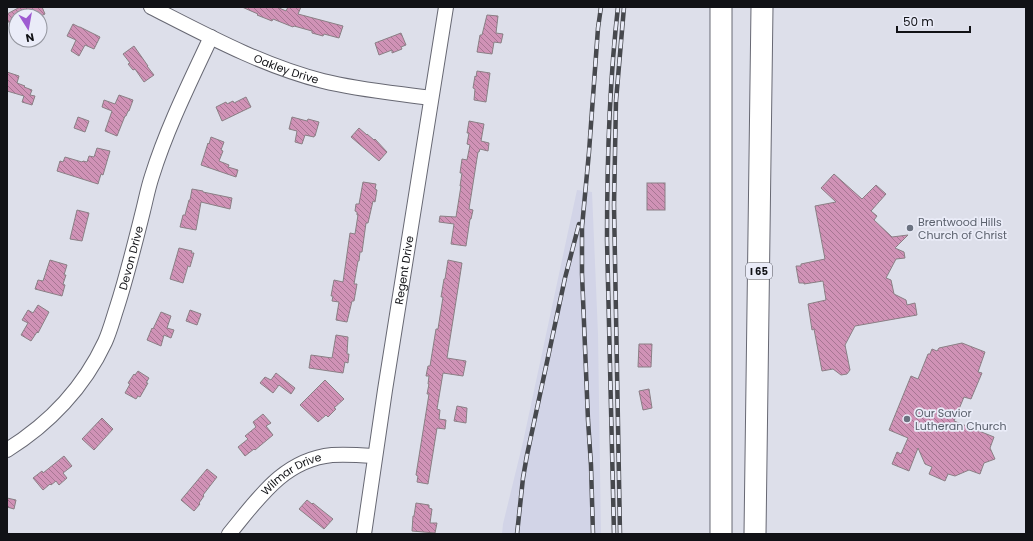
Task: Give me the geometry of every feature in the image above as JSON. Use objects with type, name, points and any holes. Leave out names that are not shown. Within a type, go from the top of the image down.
[{"type":"highway","points":[[721,7],[721,534]]},
{"type":"highway","name":"I 65","points":[[755,534],[762,7]]},
{"type":"street","name":"Oakley Drive","points":[[151,7],[212,37],[276,65],[317,79],[355,87],[431,98]]},
{"type":"street","name":"Regent Drive","points":[[364,534],[446,7]]},
{"type":"street","name":"Devon Drive","points":[[7,450],[40,427],[60,408],[86,375],[105,342],[120,297],[147,191],[163,144],[212,37]]},
{"type":"street","name":"Wilmar Drive","points":[[229,534],[270,485],[283,474],[299,465],[317,458],[331,456],[375,456]]},
{"type":"shaded area","points":[[577,190],[592,192],[598,334],[601,534],[502,534],[503,524],[523,442]]},
{"type":"building","points":[[42,7],[42,8],[18,8]]},
{"type":"building","points":[[242,7],[277,7],[286,11],[288,7],[301,7],[298,14],[343,26],[339,38],[324,34],[323,36],[273,19],[272,21]]},
{"type":"building","points":[[487,15],[498,16],[496,33],[503,34],[501,43],[494,42],[492,54],[477,52],[480,35],[482,35]]},
{"type":"building","points":[[73,24],[100,37],[94,49],[85,45],[79,56],[71,51],[76,40],[67,36]]},
{"type":"building","points":[[401,33],[406,45],[401,47],[402,49],[392,53],[392,50],[379,55],[375,43]]},
{"type":"building","points":[[134,46],[154,75],[144,82],[135,69],[133,70],[128,64],[130,63],[123,54]]},
{"type":"building","points":[[477,71],[490,73],[486,102],[474,100],[475,89],[473,88]]},
{"type":"building","points":[[7,72],[19,76],[17,83],[32,90],[30,95],[35,96],[32,105],[22,102],[24,96],[7,91]]},
{"type":"building","points":[[119,95],[133,100],[117,136],[105,131],[112,111],[102,107],[104,100],[115,104]]},
{"type":"building","points":[[246,97],[251,107],[222,121],[216,107],[226,102],[227,104],[233,101],[234,103]]},
{"type":"building","points":[[78,117],[89,121],[85,132],[74,128]]},
{"type":"building","points":[[292,117],[307,121],[308,119],[319,122],[315,136],[305,135],[302,144],[295,142],[297,131],[289,129]]},
{"type":"building","points":[[469,121],[484,124],[481,141],[489,143],[488,151],[480,149],[478,152],[469,209],[473,210],[470,219],[466,246],[451,244],[454,224],[439,222],[440,216],[456,217],[461,186],[462,173],[460,173],[462,159],[467,160],[470,145],[467,144]]},
{"type":"building","points":[[359,128],[374,140],[375,139],[387,152],[379,161],[351,137]]},
{"type":"building","points":[[211,137],[224,142],[221,150],[223,151],[219,161],[229,165],[228,167],[238,170],[236,177],[201,165]]},
{"type":"building","points":[[97,148],[110,151],[103,175],[101,174],[98,184],[57,171],[60,161],[63,162],[65,157],[87,162],[89,156],[94,157]]},
{"type":"building","points":[[834,174],[862,199],[876,185],[886,194],[871,211],[877,216],[874,220],[892,237],[908,235],[895,248],[904,252],[905,258],[896,259],[886,278],[891,280],[894,294],[906,300],[907,305],[915,303],[917,315],[855,326],[845,345],[850,370],[847,374],[841,375],[833,369],[822,371],[814,329],[812,330],[808,304],[826,300],[823,281],[804,284],[799,283],[796,266],[825,259],[815,206],[836,202],[821,188]]},
{"type":"building","points":[[363,182],[376,184],[375,189],[377,190],[375,202],[373,201],[368,223],[366,223],[362,252],[360,252],[354,284],[357,284],[354,301],[352,301],[347,322],[336,320],[339,302],[332,301],[333,296],[331,296],[334,280],[343,282],[350,233],[355,234],[358,215],[355,211],[356,204],[359,204]]},
{"type":"building","points":[[647,183],[665,183],[665,210],[647,210]]},
{"type":"building","points":[[192,189],[232,198],[230,209],[201,202],[196,230],[180,227],[183,215],[185,215],[190,200]]},
{"type":"building","points":[[77,210],[89,213],[82,241],[70,239]]},
{"type":"building","points":[[179,248],[192,251],[191,253],[194,253],[183,283],[170,279]]},
{"type":"building","points":[[50,260],[67,265],[64,275],[66,275],[63,284],[65,285],[62,296],[35,289],[38,280],[43,281]]},
{"type":"building","points":[[448,260],[462,263],[447,358],[466,361],[463,376],[443,373],[437,409],[440,410],[439,419],[446,420],[445,429],[437,428],[428,484],[417,482],[418,476],[416,475],[429,394],[427,394],[429,376],[426,376],[428,366],[430,366],[436,329],[438,329],[443,297],[441,297]]},
{"type":"building","points":[[38,305],[49,312],[38,333],[37,332],[31,341],[21,335],[28,323],[22,320],[28,310],[33,313]]},
{"type":"building","points":[[190,310],[201,314],[197,325],[186,321]]},
{"type":"building","points":[[161,312],[171,316],[167,328],[174,330],[171,338],[164,335],[161,346],[147,340]]},
{"type":"building","points":[[336,335],[348,337],[348,363],[345,362],[343,373],[309,368],[311,355],[332,358]]},
{"type":"building","points":[[962,343],[985,352],[978,372],[982,373],[971,399],[964,397],[954,421],[994,437],[990,448],[995,459],[984,463],[980,474],[969,470],[955,476],[948,474],[945,481],[929,474],[932,467],[925,464],[918,448],[909,471],[892,464],[897,452],[901,454],[908,438],[889,430],[911,376],[918,379],[928,354],[930,354],[932,349],[937,351],[939,348]]},
{"type":"building","points":[[639,344],[652,344],[651,367],[638,367]]},
{"type":"building","points":[[138,371],[149,378],[146,383],[148,383],[140,397],[138,396],[136,399],[125,393],[130,384],[128,383]]},
{"type":"building","points":[[276,373],[295,388],[291,394],[279,385],[273,393],[260,383],[265,377],[271,380]]},
{"type":"building","points":[[325,380],[344,399],[334,408],[336,409],[328,417],[326,415],[318,422],[300,405]]},
{"type":"building","points":[[649,389],[652,408],[643,410],[639,391]]},
{"type":"building","points":[[457,406],[467,408],[466,423],[454,421]]},
{"type":"building","points":[[263,414],[271,423],[266,426],[273,435],[245,456],[238,447],[248,439],[245,436],[256,427],[253,422]]},
{"type":"building","points":[[102,418],[113,429],[94,450],[82,439]]},
{"type":"building","points":[[64,456],[72,466],[63,473],[67,478],[59,485],[56,481],[43,490],[33,478],[42,471],[43,473]]},
{"type":"building","points":[[207,469],[217,477],[203,495],[204,496],[199,503],[200,504],[194,511],[181,500]]},
{"type":"building","points":[[7,498],[16,500],[14,509],[7,507]]},
{"type":"building","points":[[307,500],[333,519],[324,529],[299,509]]},
{"type":"building","points":[[416,503],[429,505],[429,508],[432,509],[430,523],[437,523],[435,533],[412,531]]},
{"type":"railway","points":[[593,534],[582,274],[582,227],[601,7]]},
{"type":"railway","points":[[614,534],[607,211],[611,94],[618,7]]},
{"type":"railway","points":[[620,534],[614,205],[616,101],[624,7]]},
{"type":"railway","points":[[517,534],[527,455],[565,278],[579,224]]},
{"type":"place","name":"Brentwood Hills Church of Christ","points":[[910,228]]},
{"type":"place","name":"Our Savior Lutheran Church","points":[[907,419]]}]
